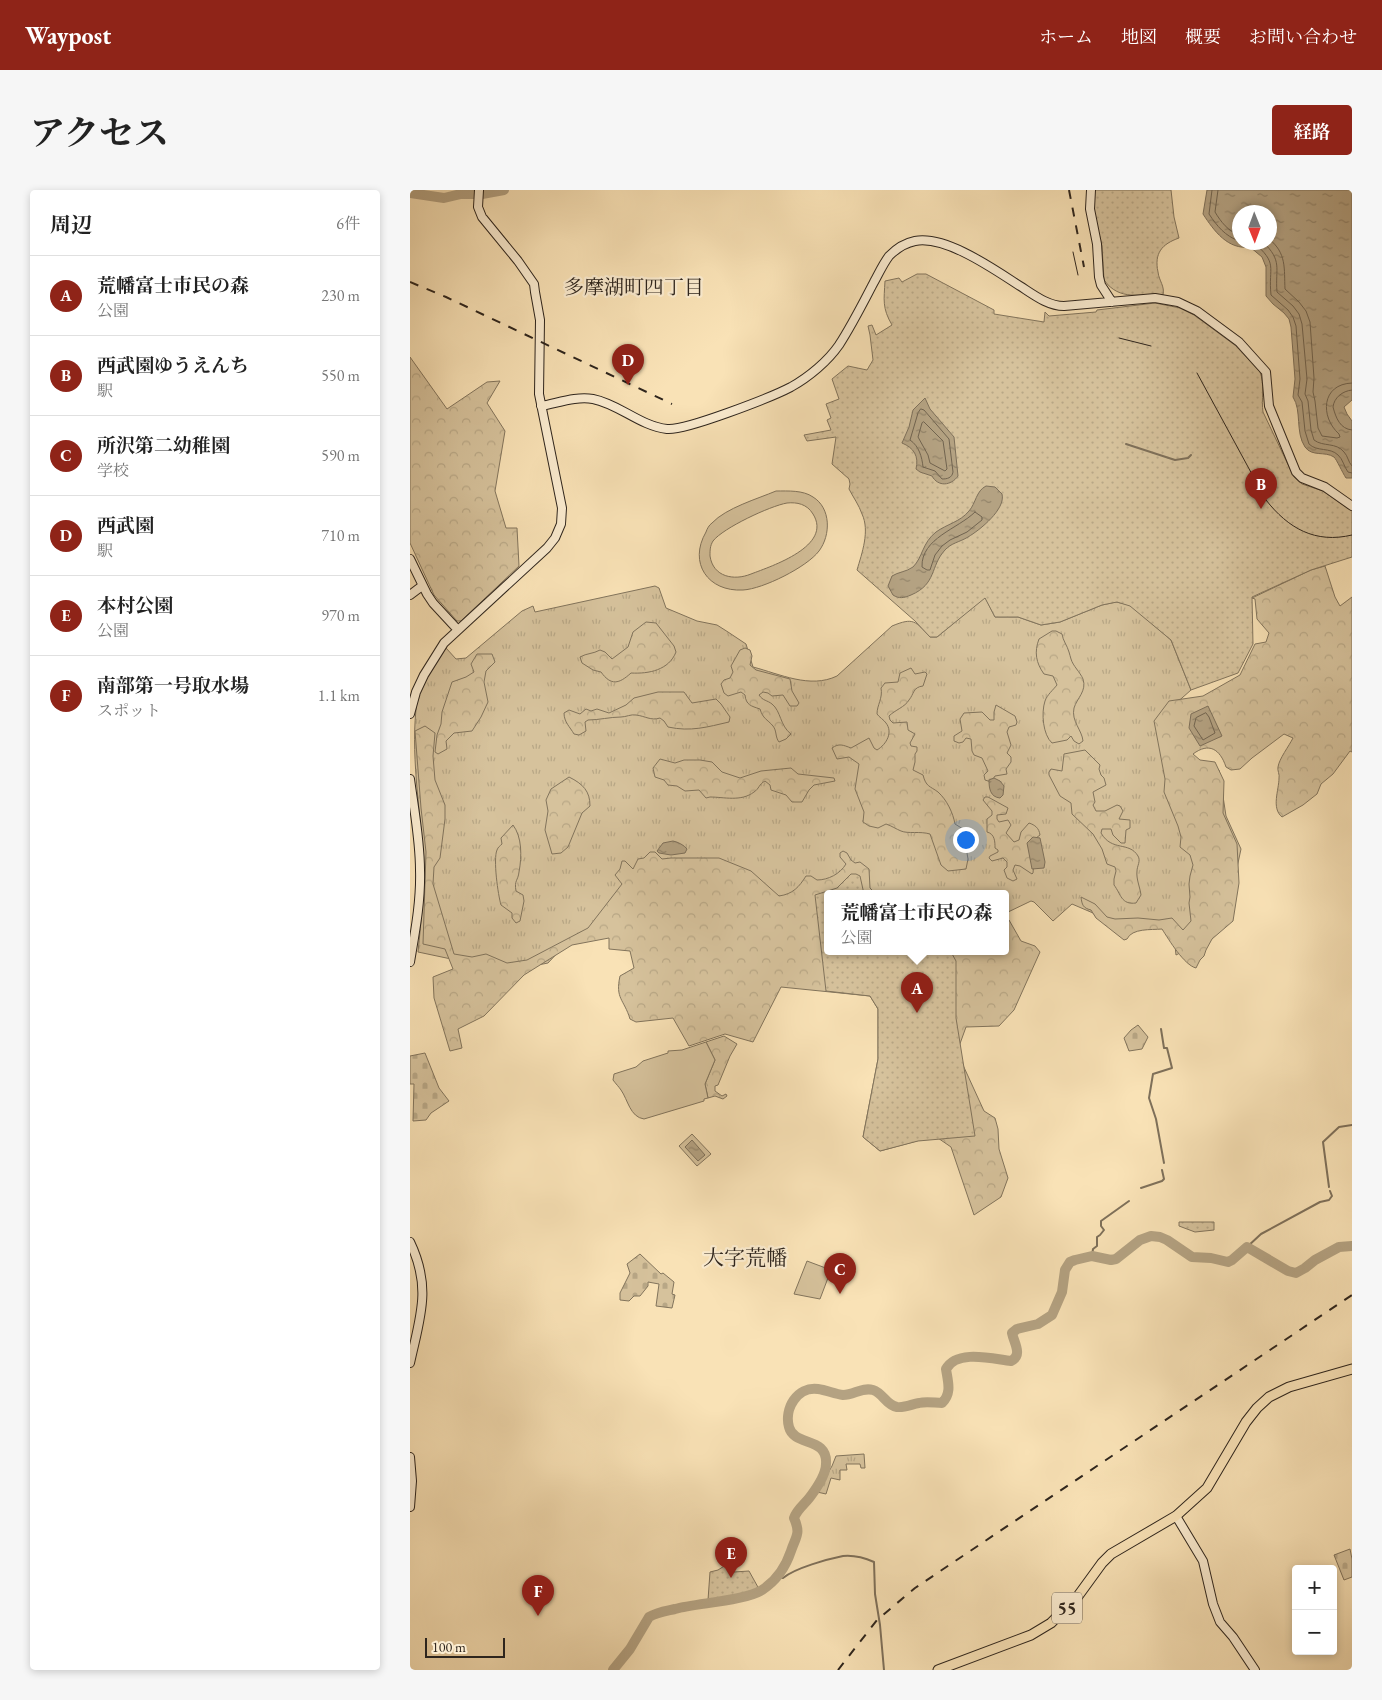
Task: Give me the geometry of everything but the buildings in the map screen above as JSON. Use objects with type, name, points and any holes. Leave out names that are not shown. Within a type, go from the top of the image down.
[{"type":"main road","name":"55","points":[[938,1670],[1011,1643],[1041,1630],[1051,1623],[1069,1607],[1102,1562],[1111,1554],[1176,1516],[1207,1488],[1246,1422],[1269,1397],[1286,1388],[1352,1369]]},
{"type":"street","points":[[1090,190],[1090,208],[1097,244],[1100,282],[1112,302]]},
{"type":"street","points":[[410,714],[416,692],[432,660],[444,643],[547,548],[555,538],[561,524],[563,510],[538,384],[540,320],[534,284],[482,217],[478,207],[478,193]]},
{"type":"street","points":[[541,406],[579,398],[594,399],[656,426],[676,429],[695,424],[786,390],[814,370],[837,347],[885,262],[899,248],[914,241],[932,241],[944,244],[988,265],[1051,304],[1064,306],[1155,298],[1178,302],[1197,311],[1239,342],[1266,372],[1269,406],[1296,472],[1302,478],[1325,487],[1352,506]]},
{"type":"street","points":[[410,559],[422,586],[433,603],[458,630]]},
{"type":"street","points":[[410,595],[422,586]]},
{"type":"street","points":[[410,779],[420,870],[419,900],[410,962]]},
{"type":"street","points":[[410,1242],[420,1270],[423,1301],[410,1363]]},
{"type":"street","points":[[410,1457],[412,1481],[410,1506]]},
{"type":"street","points":[[1176,1516],[1203,1561],[1213,1604],[1220,1622],[1233,1637],[1255,1670]]},
{"type":"green space","points":[[1093,190],[1171,190],[1179,238],[1164,246],[1158,254],[1157,265],[1163,295],[1124,294],[1110,287],[1104,280],[1102,246],[1092,205]]},
{"type":"green space","points":[[917,274],[926,274],[994,310],[994,314],[1044,322],[1045,312],[1049,316],[1096,312],[1097,310],[1155,303],[1180,308],[1194,315],[1236,346],[1260,372],[1263,412],[1294,477],[1302,484],[1323,491],[1352,511],[1352,557],[1311,570],[1252,597],[1253,644],[1238,673],[1191,690],[1171,640],[1130,606],[1117,602],[1102,605],[1060,622],[1041,625],[1018,617],[995,617],[985,598],[937,637],[930,637],[915,621],[857,570],[865,535],[864,521],[849,489],[849,479],[832,464],[836,437],[807,441],[804,435],[831,430],[827,420],[831,418],[826,404],[839,399],[832,379],[848,366],[867,370],[873,360],[868,326],[872,325],[876,335],[892,325],[885,309],[885,281],[899,278],[902,282]]},
{"type":"green space","points":[[410,357],[447,409],[487,382],[500,381],[487,403],[505,431],[495,491],[506,528],[517,528],[519,566],[461,621],[457,621],[434,595],[410,543]]},
{"type":"green space","points":[[776,491],[800,492],[813,497],[819,502],[826,515],[827,530],[823,545],[819,551],[805,564],[795,570],[752,589],[731,589],[711,581],[701,565],[699,554],[701,543],[708,528],[725,513],[742,504]],"holes":[[[787,503],[798,503],[805,506],[813,514],[817,525],[815,536],[808,545],[785,560],[744,576],[725,576],[715,569],[710,556],[710,550],[713,541],[718,536],[736,524]]]},
{"type":"green space","points":[[1325,566],[1335,597],[1340,606],[1352,597],[1352,752],[1350,751],[1333,774],[1321,784],[1317,794],[1303,805],[1282,817],[1276,804],[1278,768],[1280,760],[1293,738],[1284,734],[1240,769],[1231,770],[1226,767],[1221,756],[1213,749],[1204,748],[1193,754],[1200,760],[1215,762],[1224,781],[1223,813],[1237,844],[1239,883],[1233,921],[1212,939],[1196,968],[1191,966],[1182,957],[1162,929],[1137,931],[1124,940],[1096,918],[1091,910],[1082,904],[1081,897],[1095,904],[1107,917],[1115,919],[1138,918],[1159,920],[1172,918],[1183,930],[1191,921],[1189,884],[1193,865],[1190,855],[1180,847],[1181,837],[1178,826],[1164,792],[1165,779],[1154,721],[1169,701],[1203,696],[1240,675],[1255,644],[1266,642],[1269,633],[1257,619],[1255,599],[1252,598],[1311,570]]},
{"type":"green space","points":[[655,586],[659,588],[666,608],[697,621],[717,625],[746,644],[753,667],[795,679],[816,681],[827,680],[837,676],[892,626],[910,621],[921,627],[930,637],[937,637],[985,597],[995,617],[1018,617],[1041,625],[1060,622],[1102,605],[1116,602],[1130,605],[1171,640],[1191,690],[1165,713],[1183,765],[1219,770],[1226,816],[1241,849],[1225,924],[1206,940],[1176,955],[1173,927],[1117,931],[1100,916],[1072,904],[1053,921],[1031,901],[1009,912],[1009,890],[863,890],[861,878],[824,890],[815,895],[617,910],[563,947],[548,963],[508,971],[418,952],[423,869],[415,759],[415,720],[419,694],[425,680],[446,648],[456,659],[466,658],[522,611],[533,606],[535,612]]},
{"type":"green space","points":[[646,622],[656,623],[674,646],[676,652],[673,658],[663,667],[651,672],[631,673],[615,682],[608,680],[601,672],[593,670],[582,663],[580,657],[600,650],[612,659],[628,647],[633,632]]},
{"type":"green space","points":[[1052,631],[1062,634],[1072,662],[1084,683],[1083,691],[1075,704],[1073,713],[1083,741],[1079,744],[1071,736],[1067,740],[1052,743],[1045,729],[1043,717],[1045,701],[1057,685],[1053,676],[1044,674],[1041,670],[1037,657],[1037,648],[1039,639]]},
{"type":"green space","points":[[745,648],[750,650],[752,656],[750,665],[756,670],[790,679],[792,691],[799,703],[797,706],[790,706],[783,695],[772,696],[763,692],[759,695],[775,707],[787,731],[791,734],[779,742],[773,726],[764,717],[760,709],[748,703],[745,695],[741,692],[728,696],[724,693],[721,684],[724,680],[730,678],[733,672],[731,666],[740,650]]},
{"type":"green space","points":[[477,654],[492,654],[495,662],[486,671],[484,682],[488,702],[472,731],[454,733],[446,741],[447,749],[438,754],[435,752],[437,735],[452,682],[474,672],[471,664]]},
{"type":"green space","points":[[911,668],[915,674],[925,672],[927,674],[923,686],[915,689],[907,702],[889,716],[890,720],[893,723],[907,722],[908,730],[915,734],[910,743],[911,746],[917,747],[913,770],[923,775],[927,784],[941,795],[953,815],[955,824],[963,829],[968,859],[966,869],[948,871],[941,865],[930,834],[904,832],[886,824],[878,828],[863,822],[864,812],[855,789],[859,764],[849,757],[837,759],[832,748],[841,745],[851,748],[869,738],[877,750],[884,745],[888,738],[889,730],[886,723],[877,714],[881,688],[885,683],[898,682],[900,673]]},
{"type":"green space","points":[[658,692],[684,692],[692,703],[716,699],[730,717],[729,722],[684,729],[668,727],[660,718],[651,719],[632,715],[588,720],[585,722],[586,731],[579,735],[574,734],[565,719],[564,713],[569,710],[580,714],[586,709],[591,711],[597,709],[609,713],[626,705],[634,698]]},
{"type":"green space","points":[[996,705],[1015,716],[1017,722],[1016,725],[1009,727],[1007,732],[1011,745],[1007,753],[1011,757],[1011,762],[1006,769],[1007,774],[995,776],[991,782],[985,780],[984,775],[988,771],[982,758],[974,755],[971,739],[966,738],[963,742],[959,743],[954,741],[954,736],[962,731],[960,719],[964,713],[982,712],[990,720],[994,720]]},
{"type":"green space","points":[[425,726],[435,733],[433,756],[435,780],[445,805],[445,819],[440,858],[434,867],[433,884],[454,954],[472,957],[486,954],[507,963],[527,960],[588,928],[622,884],[615,875],[620,869],[622,861],[625,861],[633,869],[638,859],[644,858],[650,852],[655,852],[662,859],[719,858],[751,871],[779,896],[788,894],[795,889],[806,876],[821,880],[837,873],[846,864],[840,857],[840,853],[843,851],[847,853],[855,863],[860,862],[869,869],[870,888],[872,890],[824,890],[824,955],[1009,955],[1009,920],[1021,941],[1035,946],[1040,952],[1014,1010],[999,1026],[966,1027],[957,1052],[984,1111],[995,1118],[998,1129],[999,1149],[1008,1178],[1001,1197],[974,1215],[951,1147],[935,1136],[880,1151],[863,1137],[878,1059],[878,1009],[870,996],[781,987],[753,1042],[725,1034],[689,1046],[673,1018],[636,1022],[630,1019],[619,994],[619,984],[620,976],[634,968],[630,951],[609,949],[609,938],[572,945],[524,975],[484,1016],[458,1029],[462,1048],[450,1051],[434,998],[433,977],[453,969],[445,949],[423,944],[426,852],[415,731]]},
{"type":"green space","points":[[1085,750],[1100,765],[1099,769],[1106,785],[1093,792],[1095,802],[1093,805],[1096,811],[1105,811],[1117,805],[1123,811],[1119,819],[1130,820],[1130,828],[1126,830],[1125,843],[1121,843],[1113,835],[1111,829],[1102,829],[1101,833],[1105,839],[1115,845],[1134,851],[1138,856],[1137,877],[1141,895],[1136,903],[1124,901],[1114,885],[1115,867],[1107,864],[1102,849],[1093,834],[1072,814],[1071,803],[1060,796],[1049,775],[1051,769],[1062,771],[1064,754]]},
{"type":"green space","points":[[660,759],[675,763],[684,760],[712,762],[722,772],[740,778],[761,771],[791,768],[798,774],[834,778],[835,781],[814,785],[802,802],[792,802],[786,795],[771,790],[770,785],[765,781],[756,791],[744,797],[706,798],[699,790],[685,791],[677,786],[668,785],[664,780],[655,777],[653,768]]},
{"type":"green space","points":[[569,777],[585,788],[589,796],[590,806],[582,813],[568,847],[561,853],[552,854],[545,830],[548,811],[546,800],[551,789]]},
{"type":"green space","points":[[985,797],[1008,808],[1006,814],[997,815],[997,819],[999,822],[1008,820],[1011,825],[1006,833],[1014,842],[1019,840],[1021,832],[1029,823],[1038,829],[1040,835],[1036,838],[1032,874],[1015,865],[1013,870],[1017,879],[1013,881],[1007,878],[1004,870],[1007,867],[1007,862],[1003,858],[992,861],[989,858],[998,850],[995,848],[993,836],[987,832],[987,819],[992,815],[992,811],[983,800]]},
{"type":"green space","points":[[513,825],[520,841],[521,853],[519,875],[515,885],[516,891],[523,895],[524,901],[520,921],[516,923],[512,918],[512,913],[501,905],[496,869],[496,855],[498,848],[502,844],[501,838]]},
{"type":"green space","points":[[851,874],[856,874],[860,876],[863,890],[831,890],[837,888]]},
{"type":"green space","points":[[824,892],[824,955],[953,955],[956,961],[956,1018],[975,1136],[918,1141],[880,1151],[863,1137],[878,1059],[878,1009],[870,996],[826,991],[815,895]]},
{"type":"green space","points":[[1138,1025],[1148,1037],[1142,1049],[1129,1051],[1124,1038]]},
{"type":"green space","points":[[724,1036],[737,1044],[718,1085],[715,1086],[715,1091],[722,1096],[726,1094],[727,1096],[723,1099],[715,1096],[708,1098],[705,1084],[715,1060],[706,1042]]},
{"type":"green space","points":[[706,1042],[715,1060],[705,1084],[708,1098],[704,1099],[704,1101],[644,1119],[639,1118],[632,1112],[621,1090],[613,1080],[614,1074],[636,1067],[643,1061],[668,1053],[668,1051],[682,1050]]},
{"type":"green space","points":[[425,1053],[439,1088],[449,1101],[431,1113],[426,1120],[413,1121],[414,1084],[410,1084],[410,1056]]},
{"type":"green space","points":[[692,1134],[711,1154],[697,1166],[679,1146]]},
{"type":"green space","points":[[1179,1222],[1214,1222],[1214,1230],[1195,1232],[1179,1226]]},
{"type":"green space","points":[[640,1254],[661,1274],[663,1273],[674,1282],[672,1294],[675,1295],[672,1308],[656,1306],[659,1284],[648,1282],[648,1286],[640,1296],[634,1296],[629,1301],[620,1300],[620,1293],[630,1273],[627,1264]]},
{"type":"green space","points":[[807,1261],[831,1270],[820,1299],[794,1294]]},
{"type":"green space","points":[[864,1454],[865,1468],[861,1468],[860,1464],[846,1464],[847,1470],[840,1470],[840,1480],[831,1478],[826,1494],[817,1492],[836,1456]]},
{"type":"green space","points":[[1350,1549],[1352,1577],[1344,1580],[1334,1555]]},
{"type":"green space","points":[[729,1563],[734,1572],[749,1571],[759,1589],[739,1598],[708,1600],[710,1572],[718,1570]]},
{"type":"water","points":[[1207,190],[1352,190],[1352,400],[1344,407],[1352,421],[1352,478],[1346,478],[1334,457],[1308,450],[1300,435],[1296,403],[1293,397],[1295,379],[1289,319],[1266,296],[1266,267],[1262,257],[1254,250],[1277,250],[1277,205],[1232,205],[1232,244],[1222,238],[1203,214]]},
{"type":"water","points":[[925,398],[930,409],[954,437],[958,476],[952,482],[945,484],[916,469],[917,460],[915,453],[910,447],[902,443],[909,427],[913,410]]},
{"type":"water","points":[[986,486],[995,487],[1002,494],[1000,506],[991,518],[973,534],[945,550],[940,556],[929,580],[919,591],[904,597],[893,595],[888,586],[892,576],[913,567],[931,536],[965,515],[980,491]]},
{"type":"water","points":[[1208,706],[1222,736],[1200,746],[1189,728],[1191,714]]},
{"type":"water","points":[[994,778],[1004,786],[1003,795],[1000,798],[994,796],[990,789],[989,780]]},
{"type":"water","points":[[1033,837],[1040,838],[1045,862],[1044,868],[1032,869],[1027,843]]},
{"type":"water","points":[[673,841],[687,849],[685,853],[671,855],[657,851],[663,843]]},
{"type":"water","points":[[692,1140],[705,1155],[698,1161],[685,1147]]},
{"type":"waterway","points":[[410,193],[444,198],[461,194],[482,194],[504,190]]},
{"type":"waterway","points":[[1126,444],[1175,460],[1188,458],[1191,455]]},
{"type":"waterway","points":[[1161,1029],[1164,1048],[1167,1048],[1172,1068],[1153,1074],[1149,1098],[1156,1119],[1164,1163]]},
{"type":"waterway","points":[[1329,1187],[1323,1142],[1339,1127],[1352,1125]]},
{"type":"waterway","points":[[1141,1188],[1162,1181],[1164,1179],[1162,1170]]},
{"type":"waterway","points":[[1247,1247],[1261,1234],[1320,1202],[1329,1200],[1332,1196],[1330,1191]]},
{"type":"waterway","points":[[1092,1256],[1093,1249],[1097,1246],[1097,1237],[1104,1230],[1101,1226],[1101,1221],[1129,1201]]},
{"type":"waterway","points":[[613,1670],[630,1649],[649,1617],[665,1611],[754,1594],[772,1582],[780,1573],[789,1557],[797,1535],[795,1515],[818,1486],[826,1468],[825,1455],[822,1449],[797,1437],[789,1427],[788,1413],[790,1406],[798,1395],[804,1391],[818,1389],[843,1395],[869,1389],[897,1407],[925,1402],[942,1403],[948,1391],[946,1369],[951,1363],[967,1357],[985,1357],[1011,1361],[1015,1358],[1017,1352],[1012,1333],[1017,1329],[1038,1324],[1052,1315],[1062,1292],[1065,1270],[1070,1262],[1092,1256],[1111,1260],[1116,1259],[1140,1240],[1151,1236],[1167,1240],[1192,1257],[1211,1258],[1228,1262],[1247,1247],[1288,1271],[1296,1273],[1339,1247],[1352,1246]]},
{"type":"waterway","points":[[777,1577],[783,1578],[803,1567],[843,1556],[859,1557],[874,1562],[875,1594],[884,1670]]},
{"type":"tram line","points":[[1073,252],[1078,275]]},
{"type":"tram line","points":[[1119,338],[1151,346]]},
{"type":"tram line","points":[[1197,373],[1266,500],[1274,510],[1293,526],[1314,535],[1326,537],[1352,535]]},
{"type":"railway","points":[[1069,190],[1084,267]]},
{"type":"railway","points":[[410,282],[446,297],[672,404]]},
{"type":"railway","points":[[838,1670],[877,1620],[915,1588],[1352,1295]]},
{"type":"place","name":"西武園","points":[[628,385]]},
{"type":"place","name":"西武園ゆうえんち","points":[[1261,509]]},
{"type":"place","name":"荒幡富士市民の森","points":[[917,1013]]},
{"type":"place","name":"所沢第二幼稚園","points":[[840,1294]]},
{"type":"place","name":"本村公園","points":[[731,1578]]},
{"type":"place","name":"南部第一号取水場","points":[[538,1616]]},
{"type":"district","name":"多摩湖町四丁目","points":[[634,287]]},
{"type":"district","name":"大字荒幡","points":[[745,1257]]}]
